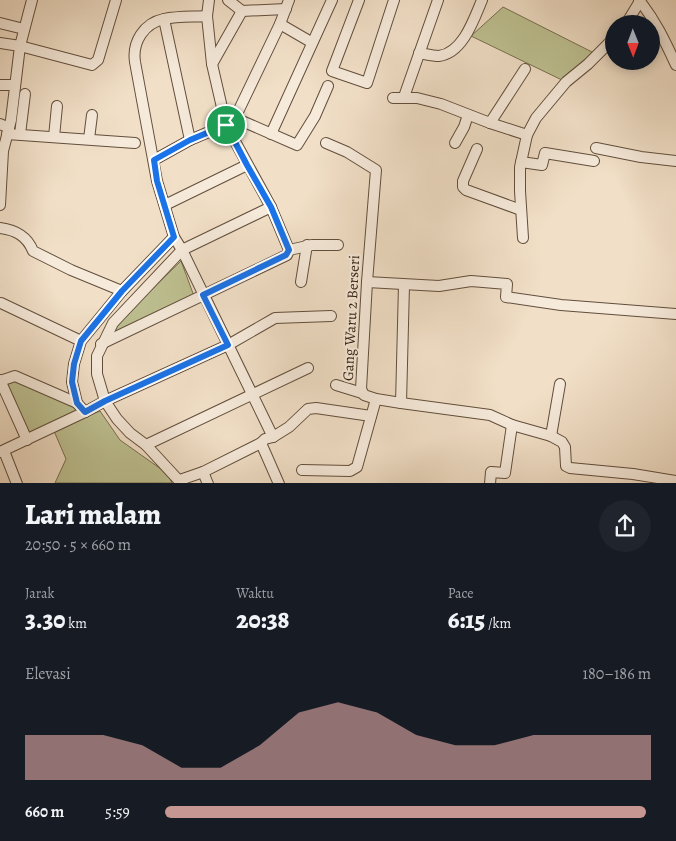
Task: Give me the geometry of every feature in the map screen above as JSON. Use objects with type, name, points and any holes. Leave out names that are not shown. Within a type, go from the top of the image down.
[{"type":"street","points":[[0,205],[5,129],[15,85],[20,46],[32,0]]},
{"type":"street","points":[[0,43],[20,46],[92,65],[95,63],[116,0]]},
{"type":"street","points":[[209,0],[207,16],[212,64],[226,125],[271,207],[289,250]]},
{"type":"street","points":[[154,160],[190,140],[226,125],[235,118],[280,24],[287,4],[242,11],[228,0]]},
{"type":"street","points":[[271,134],[332,0]]},
{"type":"street","points":[[359,0],[332,71],[367,83],[394,0]]},
{"type":"street","points":[[405,94],[438,0]]},
{"type":"street","points":[[419,53],[437,56],[449,52],[467,34],[482,0]]},
{"type":"street","points":[[631,15],[640,0],[663,35],[676,64]]},
{"type":"street","points":[[212,64],[242,11]]},
{"type":"street","points":[[207,16],[164,19],[147,27],[140,34],[133,52],[157,181],[174,237],[273,437]]},
{"type":"street","points":[[164,19],[190,140]]},
{"type":"street","points":[[0,23],[24,29]]},
{"type":"street","points":[[280,24],[312,42]]},
{"type":"street","points":[[524,238],[520,184],[521,162],[527,135],[536,118],[566,82],[605,47]]},
{"type":"street","points":[[490,124],[525,69]]},
{"type":"street","points":[[0,85],[15,85]]},
{"type":"street","points":[[235,118],[297,146],[328,86]]},
{"type":"street","points":[[20,134],[25,94]]},
{"type":"street","points":[[392,98],[417,98],[440,104],[490,124],[527,135]]},
{"type":"street","points":[[54,137],[57,106]]},
{"type":"street","points":[[456,143],[468,115]]},
{"type":"street","points":[[89,139],[92,116]]},
{"type":"street","points":[[5,129],[20,134],[134,143]]},
{"type":"street","name":"Gang Waru 2 Berseri","points":[[326,143],[347,152],[376,170],[367,282],[362,392],[376,398],[400,403],[490,414],[512,426],[551,436]]},
{"type":"street","points":[[596,148],[641,157],[676,161]]},
{"type":"street","points":[[477,149],[463,181],[463,187],[466,190],[521,210]]},
{"type":"street","points":[[521,162],[542,165],[545,153],[594,161]]},
{"type":"street","points":[[164,205],[247,165]]},
{"type":"street","points":[[271,207],[182,250],[113,323],[101,344],[97,356],[97,374],[105,401],[123,426],[146,445],[181,482],[261,443],[265,439],[273,437],[296,422],[308,409],[316,408],[371,416]]},
{"type":"street","points":[[0,228],[19,233],[31,246],[33,252],[122,291]]},
{"type":"street","points":[[77,403],[72,374],[81,341],[122,291],[174,237]]},
{"type":"street","points":[[101,344],[286,255],[289,250],[307,246],[338,245]]},
{"type":"street","points":[[301,282],[307,246]]},
{"type":"street","points":[[367,282],[439,286],[471,280],[507,284],[506,297],[561,305],[676,314]]},
{"type":"street","points":[[400,403],[404,285]]},
{"type":"street","points":[[1,303],[81,341]]},
{"type":"street","points":[[17,483],[2,451],[90,410],[105,401],[228,345],[275,318],[331,316]]},
{"type":"street","points":[[146,445],[308,368]]},
{"type":"street","points":[[27,440],[0,380],[15,376],[90,410]]},
{"type":"street","points":[[560,384],[551,436],[564,444],[566,466],[676,481]]},
{"type":"street","points":[[336,385],[362,392]]},
{"type":"street","points":[[302,470],[350,471],[357,468],[376,398]]},
{"type":"street","points":[[490,483],[491,472],[505,473],[512,426]]},
{"type":"street","points":[[261,443],[279,483]]},
{"type":"street","points":[[203,472],[208,483]]},
{"type":"green space","points":[[503,7],[596,54],[564,81],[471,36]]},
{"type":"green space","points":[[181,261],[194,296],[109,339],[117,323]]},
{"type":"green space","points":[[15,379],[75,406],[79,412],[29,435],[5,383]]},
{"type":"green space","points":[[100,411],[120,440],[168,474],[172,483],[55,483],[66,459],[54,431]]},
{"type":"route","points":[[226,125],[271,207],[289,250],[286,255],[203,295],[228,345],[85,412],[77,403],[72,382],[74,364],[81,341],[122,291],[174,237],[157,181],[154,160],[190,140],[226,125]]}]
